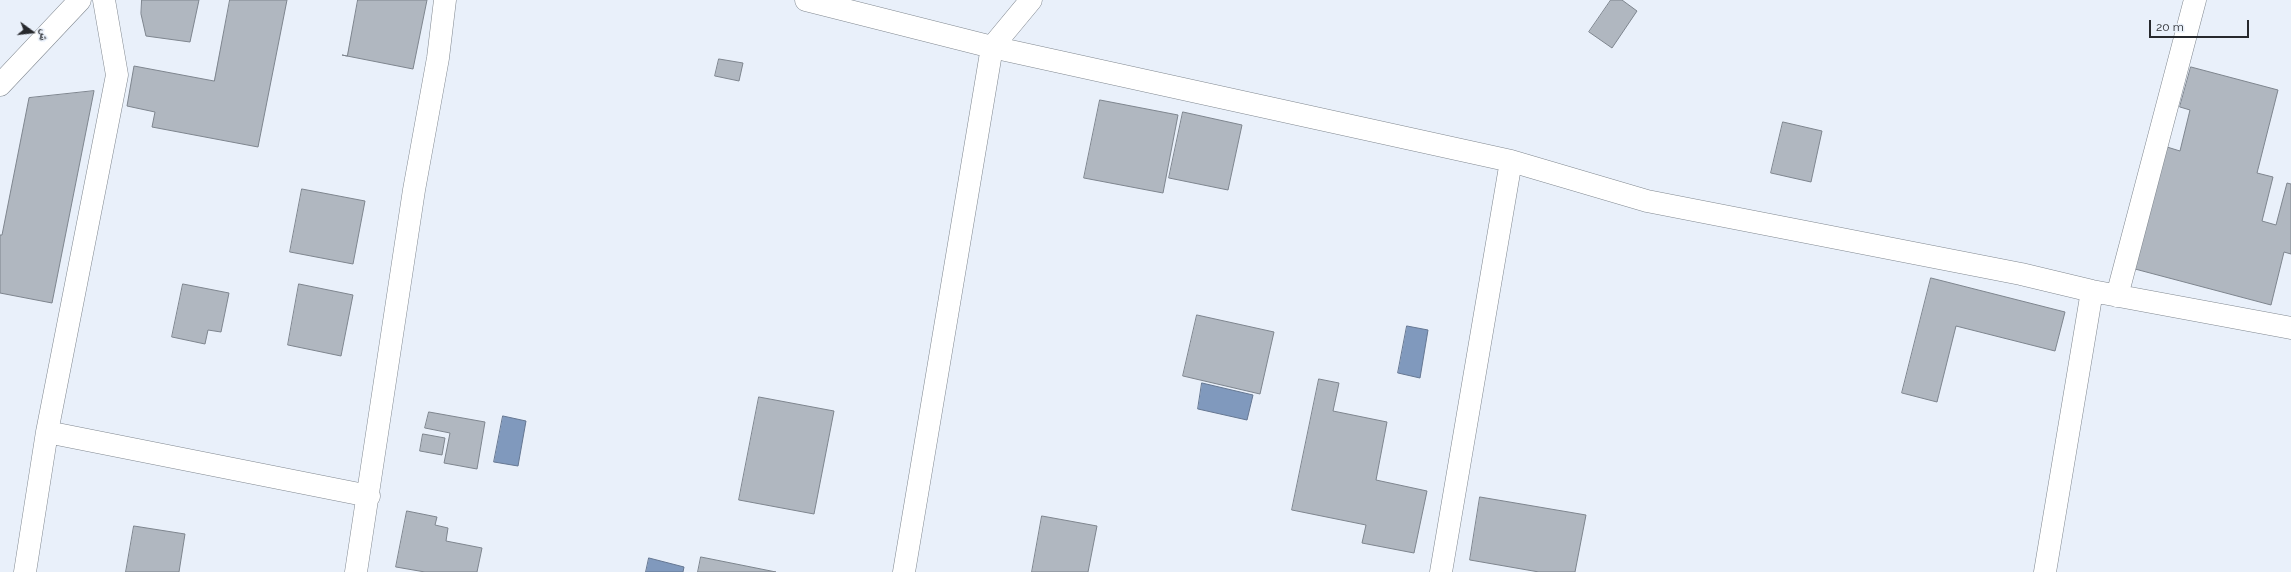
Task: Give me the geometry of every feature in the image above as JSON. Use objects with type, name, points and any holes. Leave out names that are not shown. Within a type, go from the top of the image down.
[{"type":"street","points":[[0,85],[80,0]]},
{"type":"street","points":[[25,572],[47,432],[118,75],[104,0]]},
{"type":"street","points":[[356,572],[369,496],[414,190],[438,58],[445,0]]},
{"type":"street","points":[[806,0],[992,47],[1511,161],[1647,201],[2021,274],[2117,296],[2291,328]]},
{"type":"street","points":[[904,572],[992,47],[1031,0]]},
{"type":"street","points":[[2117,296],[2195,0]]},
{"type":"street","points":[[1441,572],[1511,161]]},
{"type":"street","points":[[2045,572],[2092,291]]},
{"type":"street","points":[[47,432],[369,496]]},
{"type":"water","points":[[1407,326],[1428,330],[1420,378],[1398,373]]},
{"type":"water","points":[[1202,383],[1253,395],[1247,420],[1198,409]]},
{"type":"water","points":[[503,416],[526,421],[518,466],[494,462]]},
{"type":"water","points":[[649,558],[684,567],[683,572],[646,572]]},
{"type":"building","points":[[142,0],[199,0],[190,42],[146,36],[141,14]]},
{"type":"building","points":[[230,0],[287,0],[258,147],[152,127],[155,112],[127,106],[134,66],[214,81]]},
{"type":"building","points":[[358,0],[427,0],[413,69],[347,56]]},
{"type":"building","points":[[1611,0],[1622,0],[1637,11],[1612,48],[1589,32]]},
{"type":"building","points":[[719,59],[743,63],[739,81],[715,76]]},
{"type":"building","points":[[2191,67],[2278,90],[2257,173],[2273,177],[2262,221],[2276,225],[2287,183],[2291,184],[2291,254],[2284,252],[2271,305],[2135,269],[2167,147],[2180,151],[2190,110],[2180,107]]},
{"type":"building","points":[[94,91],[52,303],[0,293],[0,235],[2,235],[29,98]]},
{"type":"building","points":[[1100,100],[1178,115],[1163,193],[1084,178]]},
{"type":"building","points":[[1183,112],[1242,125],[1228,190],[1169,178]]},
{"type":"building","points":[[1783,122],[1822,131],[1811,182],[1771,173]]},
{"type":"building","points":[[302,189],[365,201],[353,264],[290,252]]},
{"type":"building","points":[[1931,278],[2065,312],[2055,351],[1956,326],[1937,402],[1902,393]]},
{"type":"building","points":[[183,284],[229,293],[221,332],[208,330],[205,344],[172,337]]},
{"type":"building","points":[[299,284],[353,295],[341,356],[288,345]]},
{"type":"building","points":[[1197,315],[1274,332],[1260,394],[1183,376]]},
{"type":"building","points":[[1319,379],[1339,383],[1333,411],[1387,422],[1376,480],[1427,491],[1414,553],[1362,543],[1366,525],[1292,510]]},
{"type":"building","points":[[759,397],[834,411],[814,514],[739,500]]},
{"type":"building","points":[[429,412],[485,422],[477,469],[444,463],[450,433],[425,428]]},
{"type":"building","points":[[423,434],[445,438],[442,455],[420,451]]},
{"type":"building","points":[[1480,497],[1586,515],[1575,572],[1539,572],[1470,560]]},
{"type":"building","points":[[407,511],[437,517],[435,525],[448,528],[446,541],[482,548],[477,572],[425,572],[396,567]]},
{"type":"building","points":[[1042,516],[1097,526],[1088,572],[1032,572]]},
{"type":"building","points":[[134,526],[185,534],[179,572],[126,572]]},
{"type":"building","points":[[701,557],[776,572],[698,572]]}]
